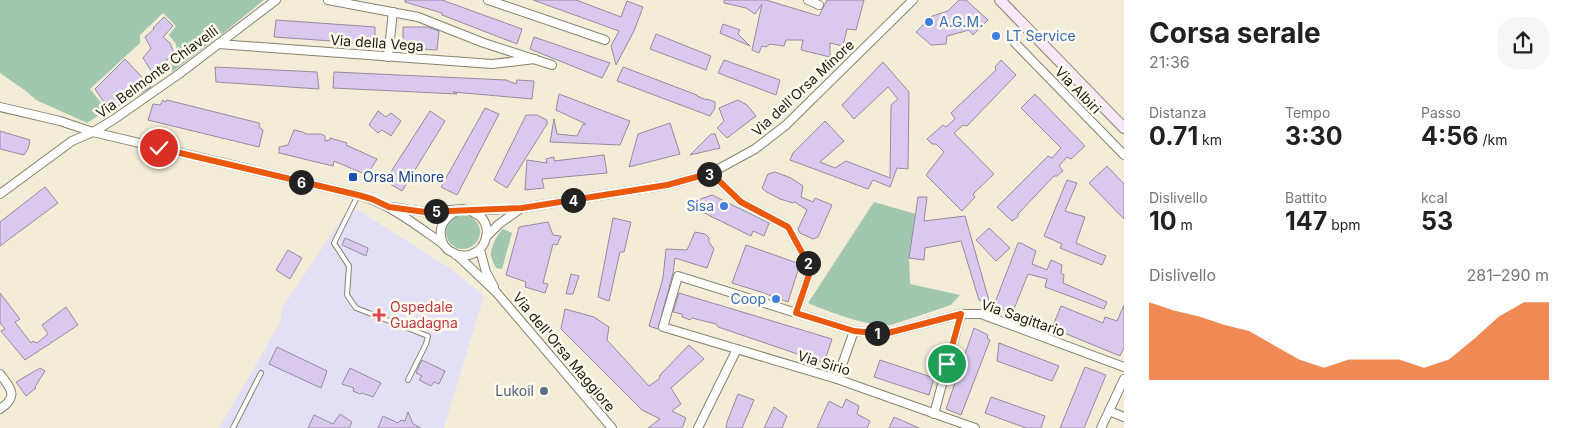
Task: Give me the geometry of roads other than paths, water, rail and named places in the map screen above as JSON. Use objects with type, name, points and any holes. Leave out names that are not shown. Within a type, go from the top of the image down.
[{"type":"street","name":"Via Belmonte Chiavelli","points":[[0,194],[72,141],[93,132],[113,120],[276,0]]},
{"type":"street","points":[[328,0],[418,17],[484,43],[552,65]]},
{"type":"street","points":[[491,0],[605,40]]},
{"type":"street","points":[[808,0],[819,5]]},
{"type":"street","name":"Via dell'Orsa Minore","points":[[471,210],[522,208],[667,185],[711,173],[755,149],[786,125],[913,0]]},
{"type":"street","points":[[1000,0],[1124,128]]},
{"type":"street","points":[[388,57],[393,12]]},
{"type":"street","name":"Via Albiri","points":[[1015,43],[1124,155]]},
{"type":"street","name":"Via della Vega","points":[[218,44],[492,64],[535,60]]},
{"type":"street","points":[[0,107],[60,121],[93,132],[372,199],[389,207],[456,254],[466,256],[480,250],[487,236],[482,218],[471,210],[425,212],[389,207]]},
{"type":"street","points":[[711,173],[741,202],[788,227],[811,269],[796,313]]},
{"type":"street","points":[[487,236],[499,224],[522,208]]},
{"type":"street","points":[[443,244],[441,226],[446,218],[456,211]]},
{"type":"street","points":[[480,250],[486,272],[496,292]]},
{"type":"street","points":[[456,254],[496,292]]},
{"type":"street","name":"Via Sagittario","points":[[663,327],[678,276],[854,331],[884,334],[961,314],[981,314],[1124,367]]},
{"type":"street","name":"Via dell'Orsa Maggiore","points":[[496,292],[612,428]]},
{"type":"street","points":[[934,414],[961,314]]},
{"type":"street","name":"Via Sirio","points":[[663,327],[837,379],[975,428]]},
{"type":"street","points":[[837,379],[854,331]]},
{"type":"street","points":[[698,428],[737,349]]},
{"type":"street","points":[[0,374],[10,389],[11,398],[0,409]]},
{"type":"street","points":[[1101,428],[1124,379]]},
{"type":"street","points":[[1109,411],[1124,418]]},
{"type":"lane","points":[[358,195],[334,243],[348,266],[347,295],[356,308],[428,336],[408,380]]},
{"type":"lane","points":[[233,428],[261,373]]},
{"type":"place","name":"A.G.M.","points":[[929,22]]},
{"type":"place","name":"LT Service","points":[[996,36]]},
{"type":"place","name":"Orsa Minore","points":[[353,177]]},
{"type":"place","name":"Sisa","points":[[724,206]]},
{"type":"place","name":"Coop","points":[[776,299]]},
{"type":"place","name":"Ospedale Guadagna","points":[[379,315]]},
{"type":"place","name":"Lukoil","points":[[544,391]]}]
